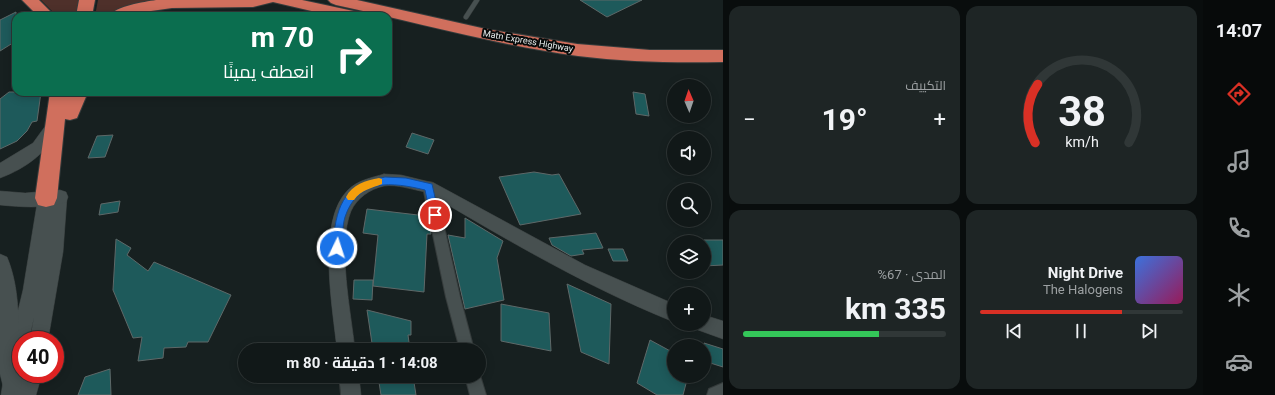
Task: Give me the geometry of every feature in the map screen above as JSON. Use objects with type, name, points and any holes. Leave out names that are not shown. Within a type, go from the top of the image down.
[{"type":"highway","points":[[30,0],[43,12]]},
{"type":"highway","points":[[85,12],[87,0]]},
{"type":"highway","points":[[125,12],[133,8],[152,4],[250,3],[267,0]]},
{"type":"highway","points":[[279,0],[336,12]]},
{"type":"highway","name":"Matn Express Highway","points":[[336,0],[391,12]]},
{"type":"highway","points":[[378,0],[466,17],[534,34],[692,56]]},
{"type":"highway","name":"Matn Express Highway","points":[[392,12],[533,43],[627,55],[723,56]]},
{"type":"highway","name":"Matn Express Highway","points":[[392,24],[506,48],[565,58],[662,67],[723,69]]},
{"type":"highway","points":[[60,96],[64,115]]},
{"type":"highway","points":[[52,202],[64,115],[71,96]]},
{"type":"highway","points":[[64,115],[76,96]]},
{"type":"main road","points":[[0,171],[23,160],[37,150],[64,115]]},
{"type":"main road","points":[[0,198],[52,202]]},
{"type":"main road","points":[[0,209],[17,211],[52,202]]},
{"type":"main road","points":[[0,263],[7,289],[9,337],[8,364],[16,391]]},
{"type":"street","points":[[345,343],[337,260],[337,236],[340,218],[347,202],[354,192],[369,184],[385,180],[406,181],[429,187],[582,274],[610,288],[667,310]]},
{"type":"street","points":[[429,187],[464,343]]},
{"type":"street","points":[[41,331],[55,252],[52,202]]},
{"type":"street","points":[[16,391],[32,290],[52,202]]},
{"type":"street","points":[[711,326],[723,330]]},
{"type":"street","points":[[16,391],[24,383]]},
{"type":"street","points":[[350,383],[351,395]]},
{"type":"street","points":[[475,383],[478,395]]},
{"type":"street","points":[[715,395],[723,391]]},
{"type":"lane","points":[[466,17],[469,10],[477,0]]},
{"type":"shaded area","points":[[41,0],[83,0],[81,12],[53,12]]},
{"type":"shaded area","points":[[98,0],[154,0],[140,3],[123,12],[96,12]]},
{"type":"building","points":[[580,0],[642,0],[607,17]]},
{"type":"building","points":[[12,14],[12,44],[0,51],[0,20]]},
{"type":"building","points":[[9,92],[12,92],[12,96],[40,96],[37,121],[32,122],[27,131],[17,141],[0,149],[0,99]]},
{"type":"building","points":[[633,92],[645,94],[649,116],[636,114]]},
{"type":"building","points":[[412,133],[434,140],[428,154],[406,147]]},
{"type":"building","points":[[113,135],[105,157],[88,158],[97,136]]},
{"type":"building","points":[[534,172],[552,175],[559,174],[581,214],[520,225],[499,177]]},
{"type":"building","points":[[120,201],[118,212],[99,215],[101,204]]},
{"type":"building","points":[[367,209],[418,215],[418,213],[427,213],[431,234],[427,234],[424,292],[373,286],[378,235],[363,233]]},
{"type":"building","points":[[465,218],[503,241],[497,258],[504,300],[465,309],[448,235],[465,238]]},
{"type":"building","points":[[596,233],[603,248],[582,250],[584,254],[571,256],[552,245],[549,238]]},
{"type":"building","points":[[116,239],[131,248],[127,255],[148,271],[154,262],[231,295],[208,342],[188,342],[186,347],[164,348],[163,358],[138,361],[142,337],[133,338],[113,290]]},
{"type":"building","points":[[711,240],[723,240],[723,265],[711,266]]},
{"type":"building","points":[[608,249],[623,249],[628,261],[613,261]]},
{"type":"building","points":[[354,280],[373,280],[372,300],[353,299]]},
{"type":"building","points":[[567,284],[611,304],[609,364],[581,352]]},
{"type":"building","points":[[501,304],[549,313],[551,351],[501,341]]},
{"type":"building","points":[[367,310],[411,321],[411,335],[408,335],[409,343],[372,343]]},
{"type":"building","points":[[650,340],[667,349],[667,383],[686,383],[683,395],[657,395],[637,383]]},
{"type":"building","points":[[711,345],[723,349],[723,367],[711,363]]},
{"type":"building","points":[[110,369],[111,395],[78,395],[85,377]]},
{"type":"building","points":[[379,383],[414,383],[416,395],[381,395]]},
{"type":"slow traffic","points":[[351,197],[354,192],[369,184],[379,181]]},
{"type":"route","points":[[337,248],[340,218],[347,202],[354,192],[369,184],[385,180],[406,181],[429,187],[435,215]]}]
